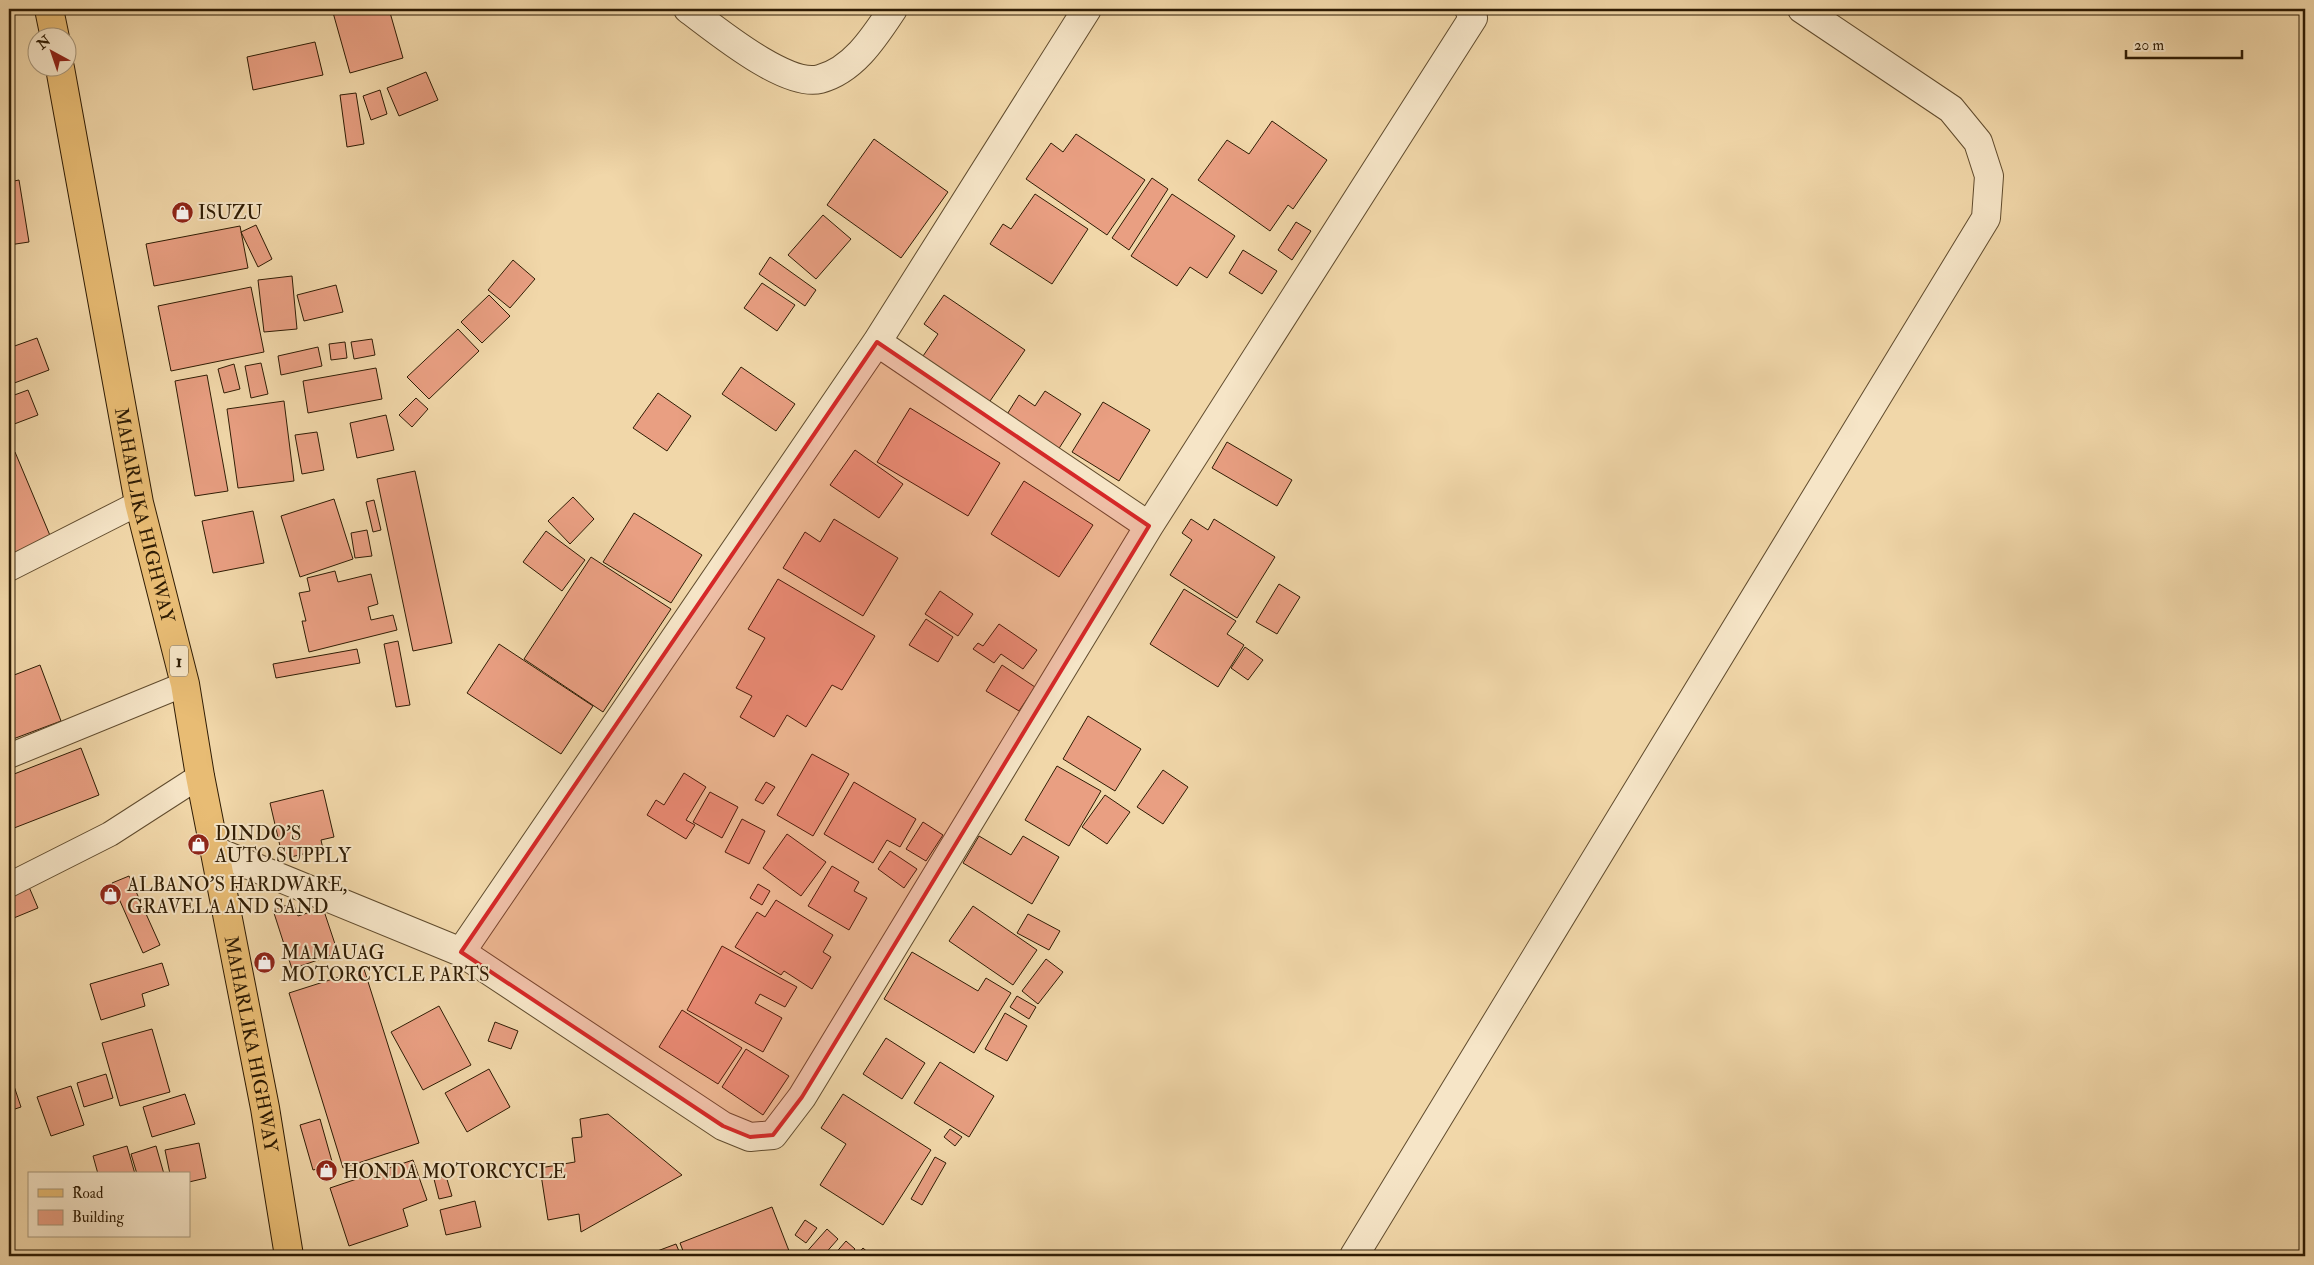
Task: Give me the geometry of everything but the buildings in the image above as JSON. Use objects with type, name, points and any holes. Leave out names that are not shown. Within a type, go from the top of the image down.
[{"type":"main road","points":[[50,9],[53,28]]},
{"type":"main road","name":"MAHARLIKA HIGHWAY","points":[[62,78],[139,503],[185,684],[200,776],[265,1108],[289,1256]]},
{"type":"street","points":[[688,9],[760,61],[792,76],[819,79],[845,66],[866,47],[893,9]]},
{"type":"street","points":[[461,952],[877,342],[1086,9]]},
{"type":"street","points":[[215,851],[461,952],[723,1126],[750,1137],[773,1135],[802,1096],[1149,526],[1473,18],[1469,9]]},
{"type":"street","points":[[1354,1256],[1986,218],[1989,176],[1978,142],[1951,109],[1802,9]]},
{"type":"street","points":[[877,342],[1149,526]]},
{"type":"lane","points":[[9,569],[139,503]]},
{"type":"lane","points":[[9,756],[185,684]]},
{"type":"lane","points":[[9,885],[110,834],[200,776]]},
{"type":"highlighted area","points":[[877,342],[1149,526],[802,1097],[773,1135],[750,1137],[723,1126],[461,952]]},
{"type":"place","name":"ISUZU","points":[[182,212]]},
{"type":"place","name":"DINDO'S AUTO SUPPLY","points":[[199,844]]},
{"type":"place","name":"ALBANO'S HARDWARE, GRAVELA AND SAND","points":[[111,895]]},
{"type":"place","name":"MAMAUAG MOTORCYCLE PARTS","points":[[265,963]]},
{"type":"place","name":"HONDA MOTORCYCLE","points":[[327,1171]]}]
